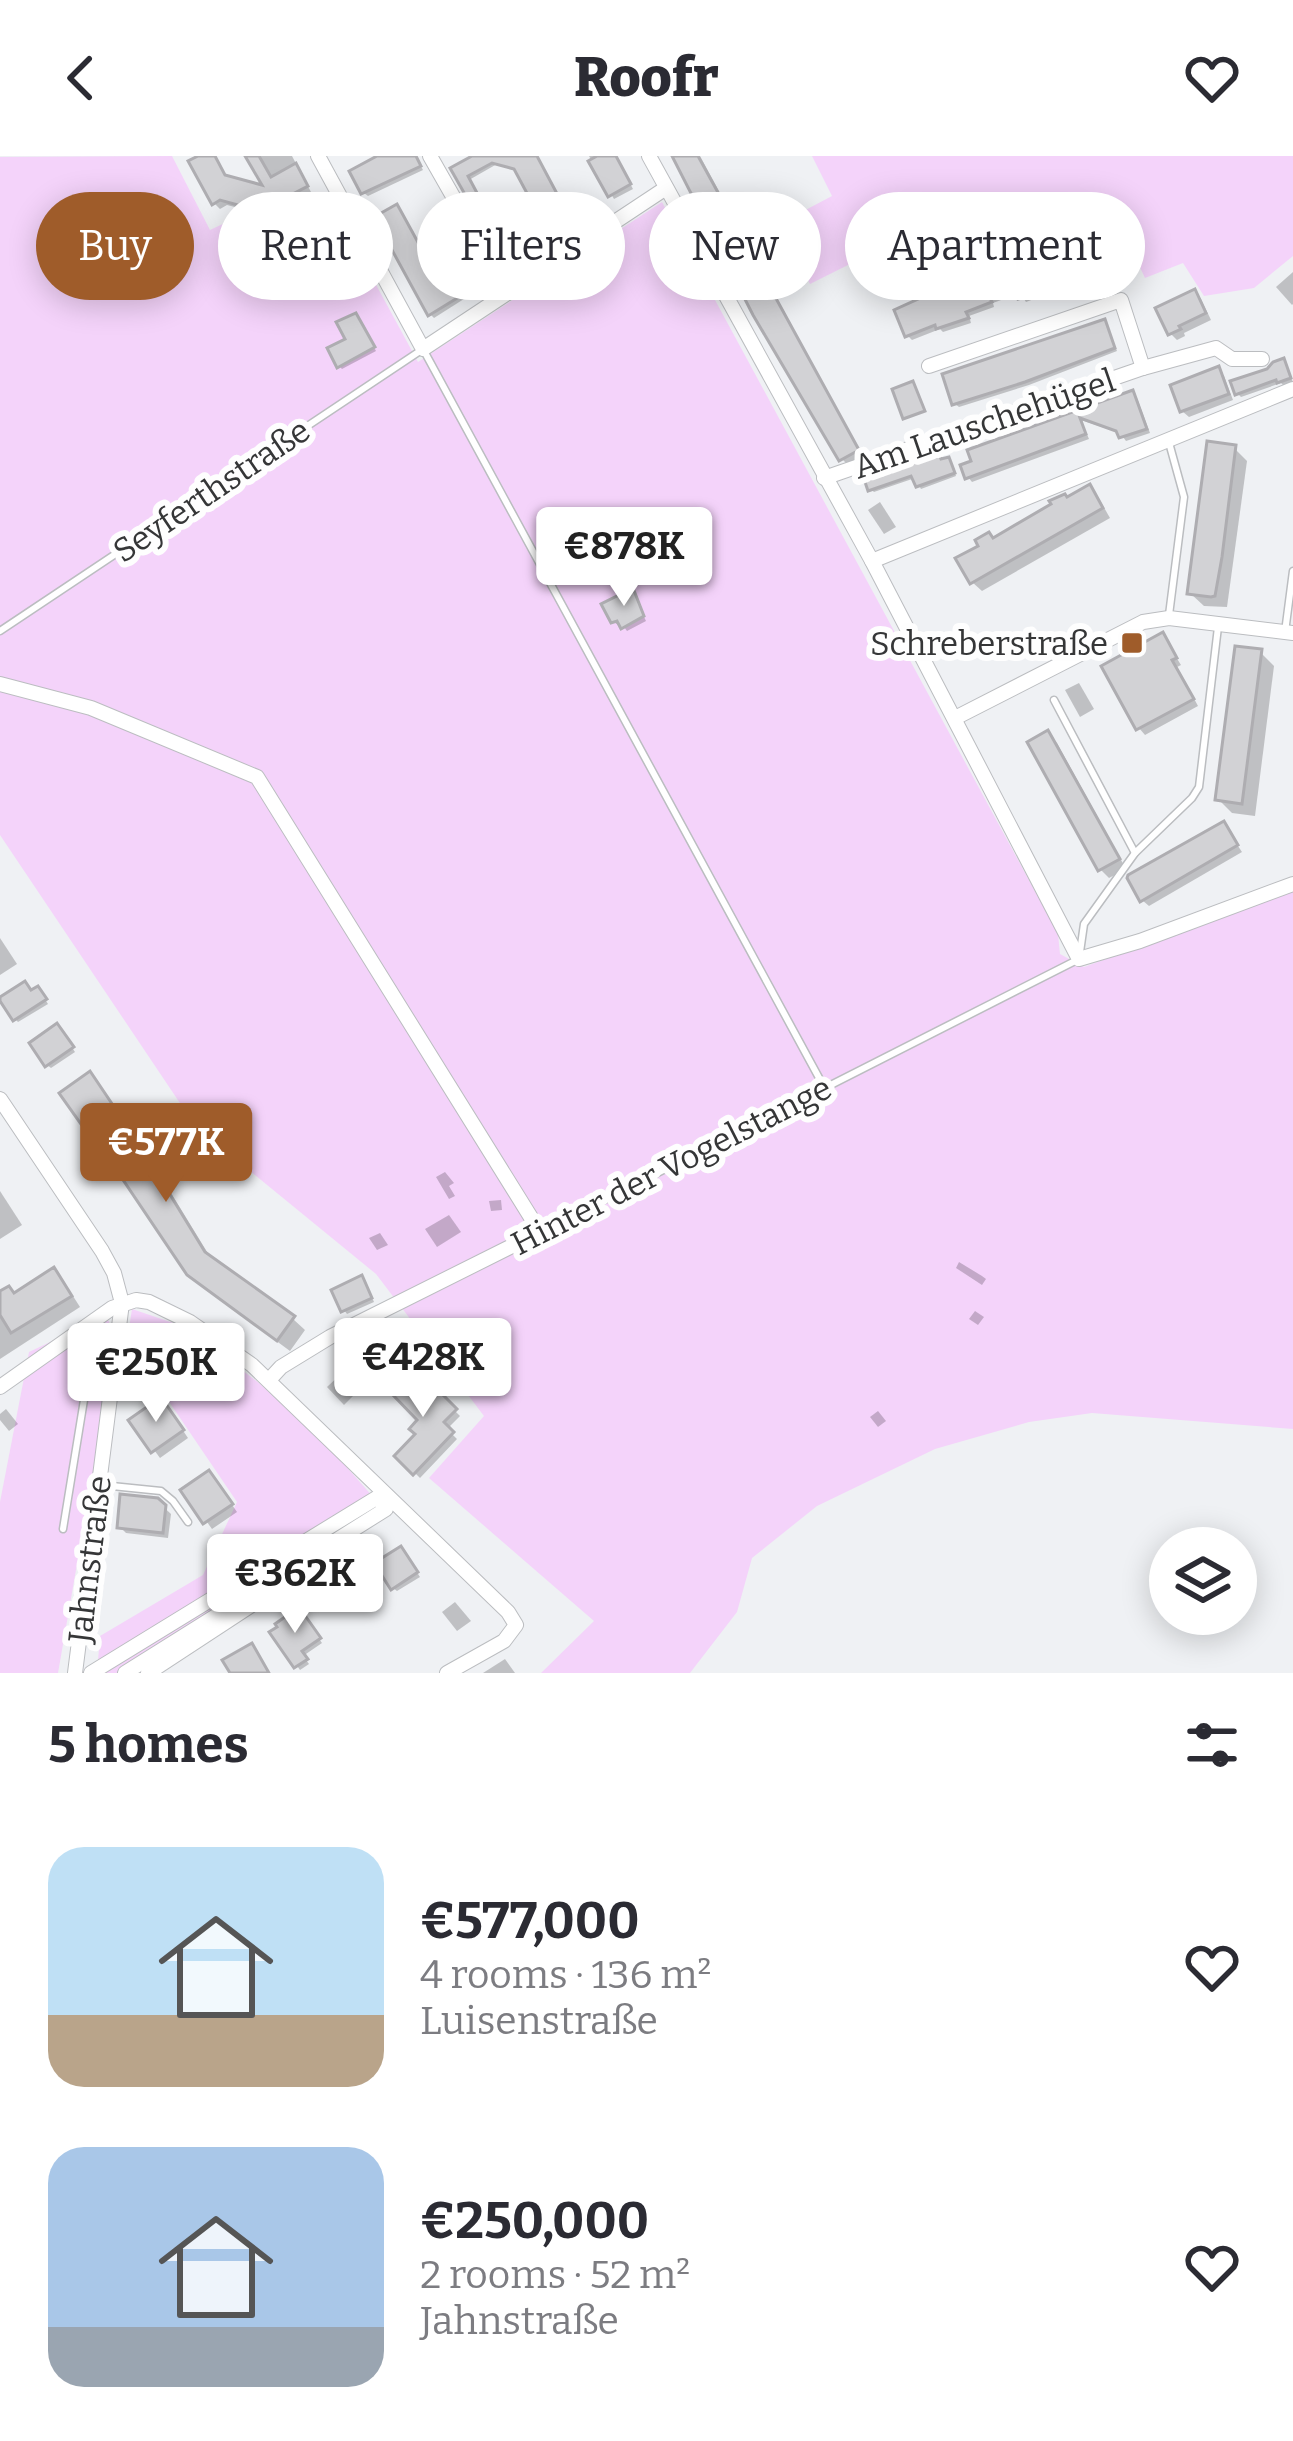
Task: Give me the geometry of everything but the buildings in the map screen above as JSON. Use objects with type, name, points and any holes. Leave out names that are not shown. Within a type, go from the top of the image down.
[{"type":"street","points":[[430,156],[450,192]]},
{"type":"street","points":[[649,156],[872,561],[1079,959],[1293,884]]},
{"type":"street","points":[[326,158],[423,349]]},
{"type":"street","name":"Seyferthstraße","points":[[625,215],[666,188]]},
{"type":"street","name":"Seyferthstraße","points":[[423,349],[497,300]]},
{"type":"street","name":"Am Lauschehügel","points":[[929,366],[1121,300],[1143,368]]},
{"type":"street","name":"Am Lauschehügel","points":[[824,478],[1143,368],[1216,348],[1232,359],[1262,359]]},
{"type":"street","points":[[872,561],[1293,388]]},
{"type":"street","points":[[955,718],[1143,622],[1168,618],[1289,633]]},
{"type":"street","points":[[0,684],[92,708],[256,778],[539,1232]]},
{"type":"street","points":[[0,1100],[103,1251],[122,1303]]},
{"type":"street","name":"Hinter der Vogelstange","points":[[268,1380],[330,1337],[539,1232]]},
{"type":"street","points":[[0,1387],[122,1303],[149,1302],[217,1340],[268,1380],[508,1612],[515,1625],[504,1641],[447,1673]]},
{"type":"street","name":"Jahnstraße","points":[[75,1673],[122,1303]]},
{"type":"street","points":[[91,1673],[378,1497],[383,1503],[386,1509],[125,1673]]},
{"type":"street","points":[[148,1673],[383,1522],[399,1507]]},
{"type":"lane","name":"Seyferthstraße","points":[[0,631],[423,349]]},
{"type":"lane","points":[[423,349],[824,1087]]},
{"type":"lane","points":[[1168,438],[1184,497],[1168,618]]},
{"type":"lane","points":[[1289,633],[1293,571]]},
{"type":"lane","points":[[1079,959],[1084,924],[1135,853],[1199,787],[1218,624]]},
{"type":"lane","points":[[1054,700],[1135,853]]},
{"type":"lane","name":"Hinter der Vogelstange","points":[[539,1232],[1079,959]]},
{"type":"lane","points":[[63,1529],[89,1363],[117,1340]]},
{"type":"lane","points":[[98,1484],[161,1491],[188,1522]]},
{"type":"shaded area","points":[[172,156],[190,192],[36,192],[36,300],[194,300],[194,199],[210,230],[218,226],[218,300],[384,300],[418,362],[513,300],[625,300],[625,226],[649,211],[649,300],[715,300],[1058,934],[1060,954],[1084,967],[1293,891],[1293,1429],[1092,1413],[1029,1422],[935,1449],[817,1506],[752,1558],[737,1612],[690,1673],[541,1673],[594,1621],[429,1478],[484,1416],[376,1274],[196,1127],[0,835],[0,157]]},
{"type":"shaded area","points":[[812,156],[1293,156],[1293,256],[1254,288],[1204,296],[1183,263],[1145,278],[1145,192],[845,192],[845,266],[821,278],[821,202],[832,196]]},
{"type":"shaded area","points":[[132,1309],[185,1327],[259,1383],[328,1446],[382,1507],[122,1673],[97,1673],[100,1636],[203,1575],[237,1502],[155,1381],[122,1374]]},
{"type":"shaded area","points":[[103,1317],[110,1329],[99,1438],[58,1673],[0,1673],[0,1502],[29,1352]]},
{"type":"place","name":"Schreberstraße","points":[[1132,643]]}]
